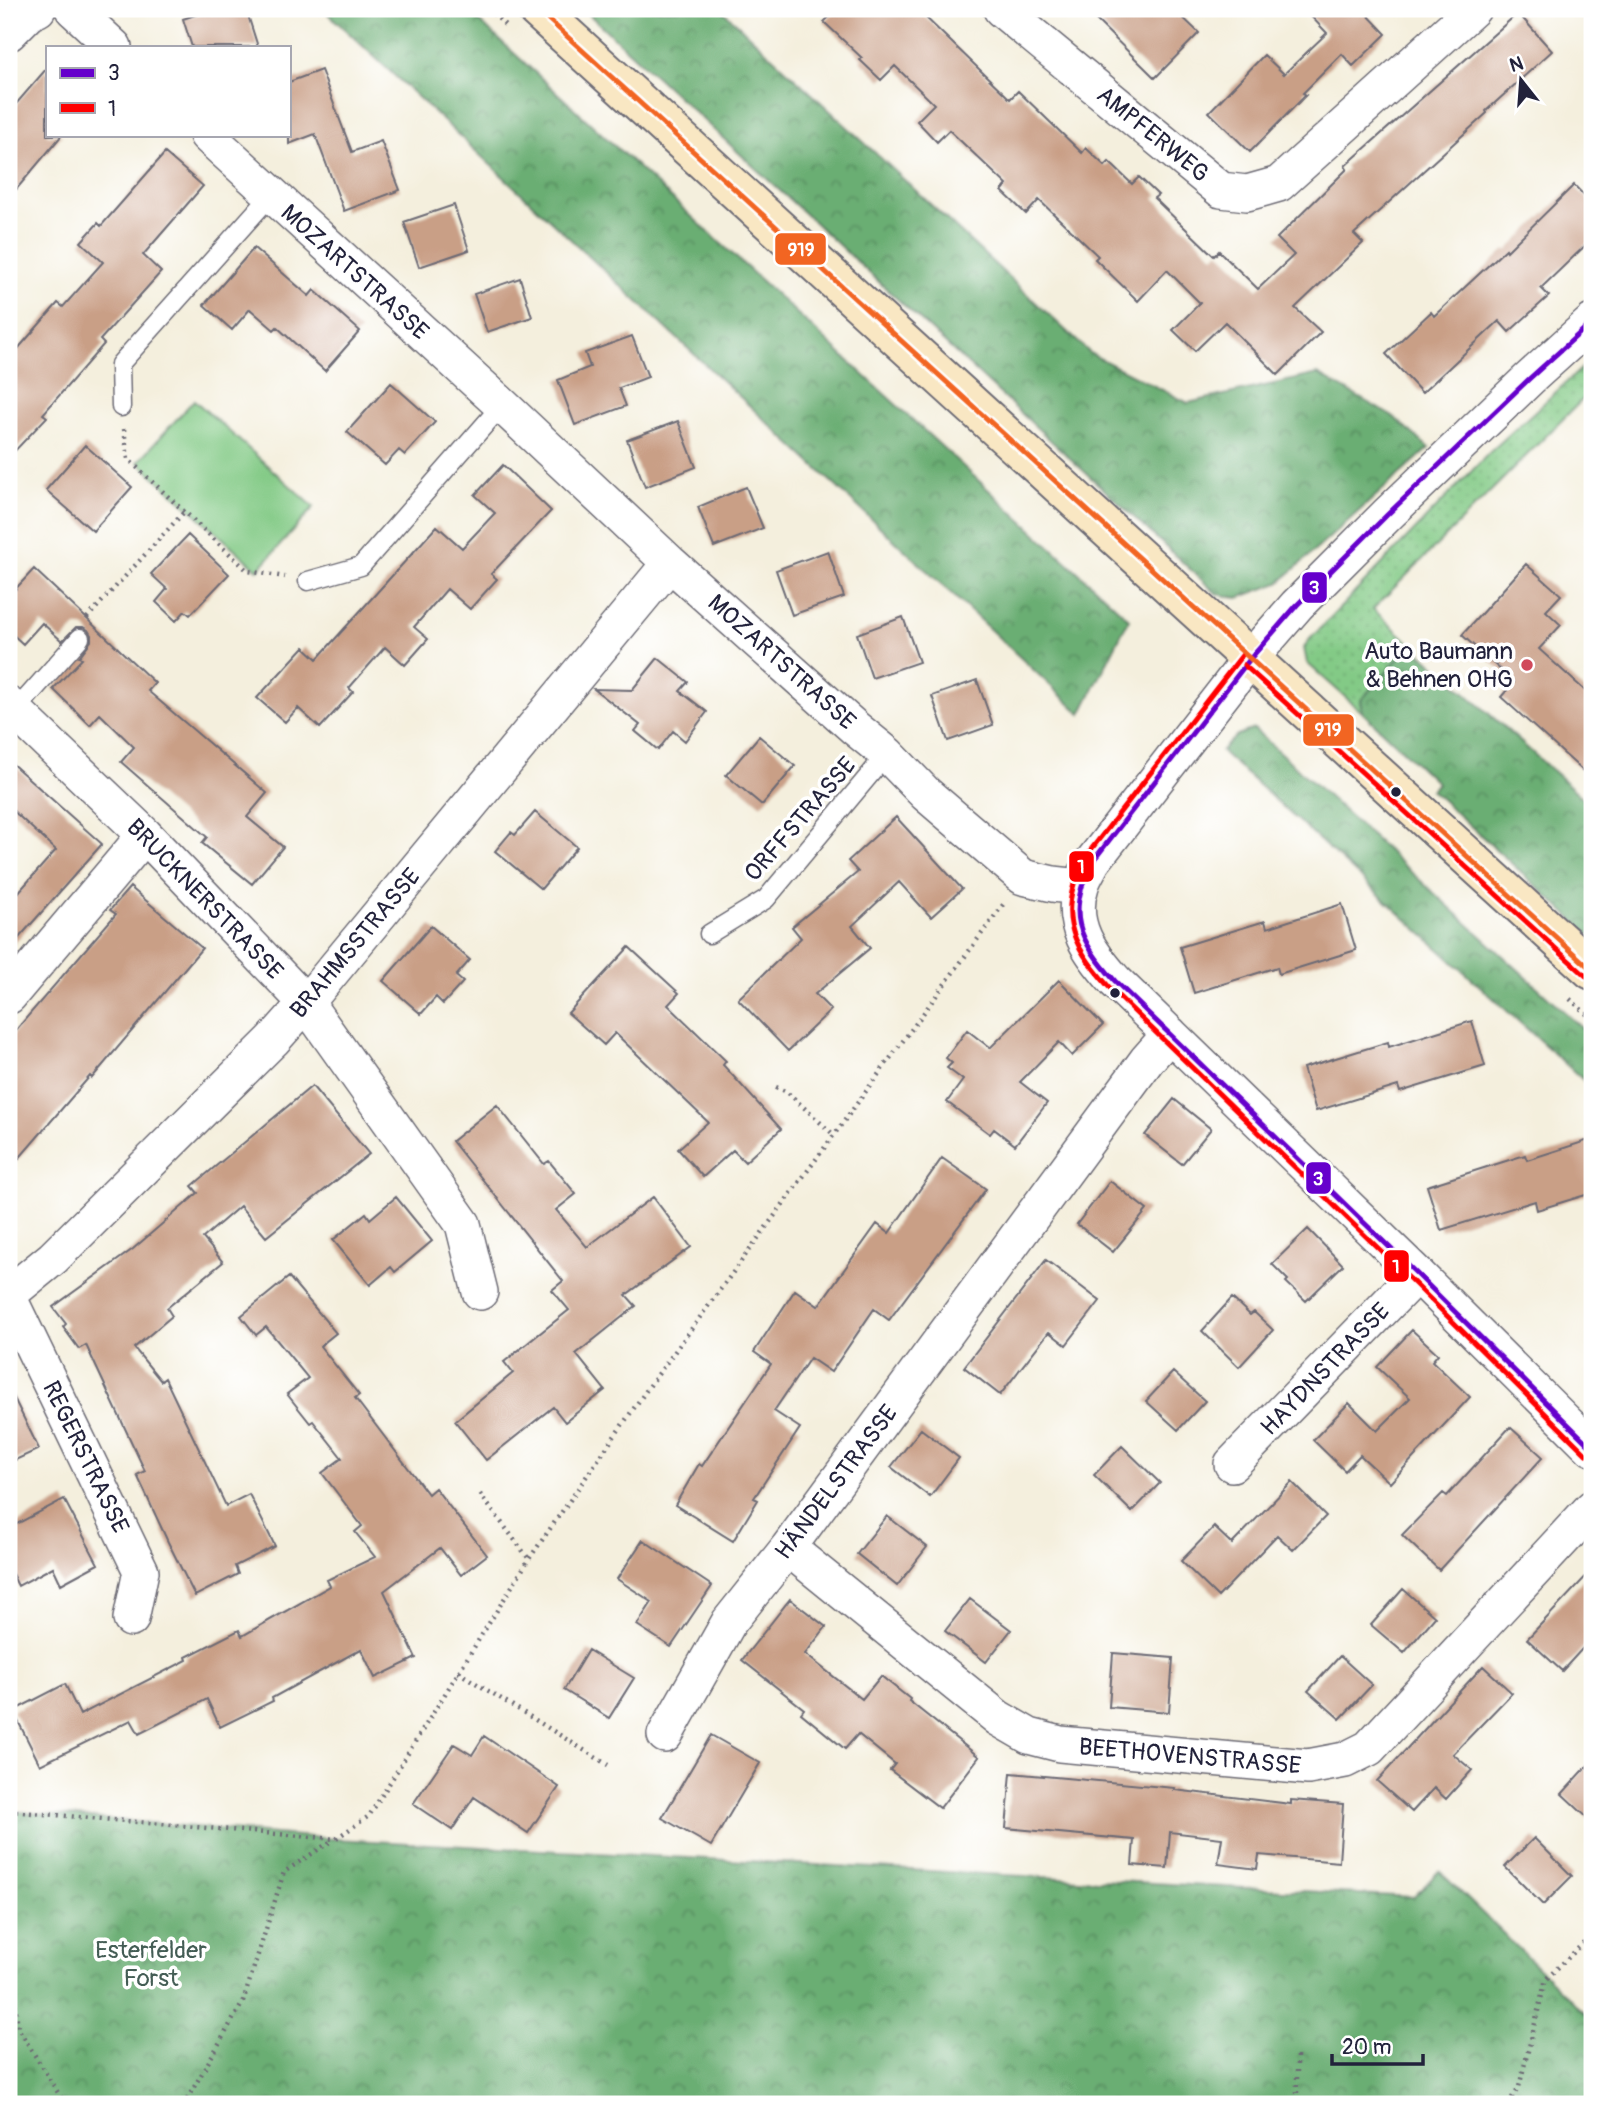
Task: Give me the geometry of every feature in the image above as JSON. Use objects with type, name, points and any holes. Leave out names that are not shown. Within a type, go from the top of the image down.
[{"type":"street","points":[[9,33],[29,12],[38,9]]},
{"type":"street","points":[[73,9],[113,46]]},
{"type":"street","points":[[537,9],[1592,970]]},
{"type":"street","name":"AMPFERWEG","points":[[1000,9],[1221,190],[1247,193],[1279,184],[1472,9]]},
{"type":"street","name":"MOZARTSTRASSE","points":[[208,136],[670,562],[887,754],[926,794],[1023,877],[1080,887]]},
{"type":"street","points":[[1592,322],[1388,514],[1297,606],[1250,659],[1093,861],[1080,887],[1078,912],[1083,939],[1096,960],[1115,981],[1592,1448]]},
{"type":"street","name":"BRAHMSSTRASSE","points":[[9,1296],[53,1258],[273,1040],[670,562]]},
{"type":"street","name":"BRUCKNERSTRASSE","points":[[11,711],[145,835],[306,1003],[463,1224],[480,1292]]},
{"type":"street","points":[[9,996],[145,835]]},
{"type":"street","name":"HÄNDELSTRASSE","points":[[664,1735],[729,1622],[788,1548],[1138,1071],[1170,1034]]},
{"type":"street","name":"HAYDNSTRASSE","points":[[1233,1464],[1417,1274]]},
{"type":"street","name":"REGERSTRASSE","points":[[9,1296],[141,1571],[131,1619]]},
{"type":"street","name":"BEETHOVENSTRASSE","points":[[788,1548],[998,1718],[1029,1736],[1060,1744],[1308,1767],[1345,1760],[1369,1748],[1592,1508]]},
{"type":"lane","name":"MOZARTSTRASSE","points":[[121,407],[120,364],[271,195]]},
{"type":"lane","points":[[308,581],[361,566],[502,405]]},
{"type":"lane","points":[[11,711],[80,638]]},
{"type":"lane","name":"ORFFSTRASSE","points":[[709,934],[766,899],[887,754]]},
{"type":"path","points":[[121,407],[128,459],[184,512],[248,571],[308,581]]},
{"type":"path","points":[[80,638],[82,623],[184,512]]},
{"type":"path","points":[[182,2104],[243,2002],[284,1872],[369,1816],[529,1559],[648,1388],[1023,877]]},
{"type":"path","points":[[776,1087],[788,1092],[834,1135]]},
{"type":"path","points":[[480,1494],[529,1559]]},
{"type":"path","points":[[458,1672],[608,1765]]},
{"type":"path","points":[[9,1811],[335,1839]]},
{"type":"path","points":[[1508,2104],[1519,2087],[1546,1979],[1592,1935]]},
{"type":"path","points":[[9,1948],[18,2028],[65,2104]]},
{"type":"path","points":[[1297,2056],[1297,2104]]},
{"type":"green space","points":[[323,9],[466,9],[1129,619],[1081,714]]},
{"type":"green space","points":[[583,9],[721,9],[1091,354],[1188,403],[1318,374],[1395,418],[1429,448],[1279,583],[1238,598],[1217,594]]},
{"type":"green space","points":[[1592,359],[1592,390],[1373,609],[1411,644],[1361,700],[1363,713],[1307,663],[1304,648],[1490,452]]},
{"type":"green space","points":[[194,400],[314,507],[258,570],[138,462]]},
{"type":"green space","points":[[1411,644],[1592,806],[1592,937],[1431,790],[1437,783],[1363,713],[1361,700]]},
{"type":"green space","points":[[1254,729],[1592,1037],[1592,1088],[1221,751],[1237,735]]},
{"type":"green space","name":"Esterfelder Forst","points":[[9,1811],[335,1839],[1414,1897],[1439,1871],[1592,2020],[1592,2104],[9,2104]]},
{"type":"building","points":[[213,9],[246,9],[258,46],[192,46],[183,19]]},
{"type":"building","points":[[837,9],[917,9],[1010,99],[1018,91],[1082,153],[1086,148],[1105,166],[1109,162],[1132,184],[1139,177],[1158,195],[1154,198],[1214,256],[1219,251],[1258,289],[1294,255],[1277,238],[1347,169],[1345,166],[1518,13],[1552,51],[1354,234],[1363,243],[1295,308],[1321,332],[1278,375],[1225,322],[1195,351],[1173,330],[1200,303],[1167,270],[1138,301],[1095,259],[1098,256],[1039,200],[1026,214],[1002,191],[1007,185],[949,130],[937,142],[917,121],[934,104],[895,66],[881,80],[860,60],[862,58],[824,22]]},
{"type":"building","points":[[1085,9],[1174,9],[1199,33],[1155,78]]},
{"type":"building","points":[[1304,9],[1362,9],[1386,34],[1353,66],[1342,54],[1250,152],[1209,112],[1264,55],[1284,74],[1327,33]]},
{"type":"building","points":[[46,69],[46,136],[61,136],[9,198],[9,112]]},
{"type":"building","points":[[321,70],[352,152],[381,141],[400,190],[344,211],[315,134],[289,144],[290,82]]},
{"type":"building","points":[[165,153],[203,186],[143,255],[161,272],[100,340],[104,344],[43,414],[47,417],[9,457],[9,359],[58,303],[63,307],[103,262],[81,242],[98,223],[101,226]]},
{"type":"building","points":[[1574,185],[1592,204],[1592,239],[1541,288],[1549,296],[1509,332],[1499,321],[1422,393],[1386,354],[1431,312],[1434,316],[1506,249],[1507,251]]},
{"type":"building","points":[[454,205],[469,250],[419,267],[404,222]]},
{"type":"building","points":[[254,248],[309,296],[314,290],[360,331],[325,371],[277,327],[274,330],[250,309],[232,330],[204,305]]},
{"type":"building","points":[[520,278],[532,317],[487,332],[474,294]]},
{"type":"building","points":[[632,336],[648,377],[619,388],[626,406],[575,425],[558,380],[590,367],[585,353]]},
{"type":"building","points":[[391,383],[435,422],[405,455],[399,450],[385,465],[347,432]]},
{"type":"building","points":[[678,421],[696,467],[645,487],[627,440]]},
{"type":"building","points":[[85,445],[132,487],[93,531],[46,490]]},
{"type":"building","points":[[503,465],[551,511],[491,574],[497,579],[470,609],[447,589],[414,627],[428,639],[405,665],[385,647],[349,688],[353,692],[320,728],[298,708],[285,722],[257,698],[304,647],[317,659],[437,526],[462,548],[495,513],[475,495]]},
{"type":"building","points":[[746,487],[763,528],[714,547],[698,507]]},
{"type":"building","points":[[188,535],[229,574],[190,615],[185,611],[176,621],[156,602],[167,589],[151,574]]},
{"type":"building","points":[[828,551],[844,597],[792,615],[776,570]]},
{"type":"building","name":"Auto Baumann & Behnen OHG","points":[[1526,564],[1561,595],[1546,611],[1561,625],[1539,649],[1592,697],[1592,779],[1501,697],[1514,682],[1462,635]]},
{"type":"building","points":[[34,569],[155,683],[148,691],[267,793],[247,817],[283,847],[252,884],[202,843],[207,837],[121,762],[134,747],[100,714],[90,725],[53,689],[82,659],[79,657],[91,641],[88,630],[76,627],[62,641],[42,623],[23,644],[9,631],[9,596]]},
{"type":"building","points":[[903,617],[919,662],[872,678],[857,634]]},
{"type":"building","points":[[658,658],[688,682],[680,691],[707,712],[685,741],[673,731],[658,750],[635,731],[640,725],[594,689],[632,690]]},
{"type":"building","points":[[977,680],[993,725],[948,741],[932,696]]},
{"type":"building","points":[[759,736],[795,766],[762,805],[726,775]]},
{"type":"building","points":[[9,761],[102,844],[9,949],[9,903],[56,850],[9,807]]},
{"type":"building","points":[[535,812],[577,847],[541,889],[495,851],[511,832],[515,835]]},
{"type":"building","points":[[896,817],[962,889],[931,917],[899,882],[852,926],[870,948],[815,994],[831,1010],[788,1051],[738,999],[801,938],[792,927],[858,872],[848,861]]},
{"type":"building","points":[[130,887],[202,948],[92,1078],[90,1076],[9,1170],[9,1038],[116,914],[110,910]]},
{"type":"building","points":[[1342,904],[1356,950],[1279,974],[1277,967],[1194,993],[1180,947],[1265,921],[1267,928]]},
{"type":"building","points":[[431,926],[470,960],[456,976],[463,982],[443,1004],[436,997],[421,1014],[383,981]]},
{"type":"building","points":[[629,947],[679,993],[668,1005],[726,1061],[723,1065],[781,1129],[745,1162],[733,1150],[703,1177],[678,1149],[708,1122],[615,1033],[604,1045],[568,1013]]},
{"type":"building","points":[[1059,980],[1103,1025],[1072,1056],[1059,1042],[1020,1082],[1047,1103],[1015,1145],[994,1129],[990,1134],[947,1102],[963,1080],[947,1068],[952,1063],[946,1058],[967,1030],[990,1048]]},
{"type":"building","points":[[1472,1021],[1485,1066],[1400,1092],[1398,1086],[1316,1111],[1303,1068],[1388,1042],[1389,1047]]},
{"type":"building","points":[[312,1086],[369,1154],[266,1237],[240,1206],[203,1238],[223,1262],[167,1308],[172,1316],[134,1348],[161,1381],[165,1378],[226,1506],[249,1494],[275,1546],[235,1566],[238,1574],[195,1596],[137,1475],[145,1471],[86,1345],[79,1349],[63,1327],[66,1324],[53,1307],[133,1249],[198,1193],[192,1186]]},
{"type":"building","points":[[1174,1099],[1211,1129],[1182,1164],[1145,1135]]},
{"type":"building","points":[[497,1105],[544,1164],[549,1161],[576,1194],[556,1210],[587,1247],[653,1197],[691,1247],[626,1295],[636,1306],[576,1354],[605,1390],[565,1422],[553,1407],[486,1460],[455,1421],[513,1373],[504,1362],[569,1310],[552,1290],[563,1281],[452,1141]]},
{"type":"building","points":[[1592,1139],[1592,1193],[1537,1210],[1535,1201],[1441,1230],[1427,1186],[1525,1155],[1527,1160]]},
{"type":"building","points":[[942,1158],[986,1189],[889,1320],[874,1309],[831,1372],[810,1358],[774,1411],[800,1428],[754,1498],[758,1500],[733,1541],[675,1505],[699,1464],[702,1466],[771,1364],[754,1352],[795,1290],[818,1306],[877,1224],[889,1233]]},
{"type":"building","points":[[1110,1181],[1147,1210],[1113,1252],[1077,1224]]},
{"type":"building","points":[[396,1197],[432,1241],[395,1272],[391,1267],[370,1285],[333,1240],[366,1213],[370,1219]]},
{"type":"building","points":[[1308,1229],[1343,1265],[1306,1301],[1272,1264]]},
{"type":"building","points":[[1046,1260],[1100,1301],[1066,1345],[1049,1332],[1000,1395],[964,1367]]},
{"type":"building","points":[[289,1277],[336,1333],[320,1346],[359,1395],[355,1398],[428,1494],[435,1488],[487,1555],[461,1575],[440,1548],[384,1591],[416,1658],[375,1678],[361,1649],[272,1698],[273,1701],[220,1727],[207,1699],[139,1734],[131,1720],[40,1765],[13,1711],[65,1684],[80,1715],[239,1630],[242,1636],[330,1586],[327,1580],[375,1557],[355,1532],[362,1526],[322,1473],[342,1458],[313,1421],[310,1423],[287,1394],[308,1378],[266,1327],[256,1335],[241,1316]]},
{"type":"building","points":[[1232,1298],[1250,1315],[1254,1312],[1273,1330],[1239,1367],[1202,1331]]},
{"type":"building","points":[[1412,1330],[1438,1354],[1432,1361],[1470,1397],[1390,1483],[1360,1455],[1345,1471],[1313,1440],[1349,1403],[1377,1431],[1410,1398],[1377,1367]]},
{"type":"building","points":[[1173,1372],[1205,1401],[1178,1430],[1146,1401]]},
{"type":"building","points":[[9,1388],[39,1449],[9,1463]]},
{"type":"building","points":[[1510,1427],[1543,1457],[1439,1570],[1402,1535],[1443,1493],[1447,1496]]},
{"type":"building","points":[[921,1429],[959,1458],[930,1497],[891,1467]]},
{"type":"building","points":[[1122,1446],[1160,1483],[1132,1512],[1094,1475]]},
{"type":"building","points":[[1292,1482],[1326,1516],[1293,1550],[1277,1535],[1218,1597],[1181,1561],[1214,1527],[1232,1544]]},
{"type":"building","points":[[64,1499],[98,1564],[61,1584],[53,1567],[18,1586],[9,1568],[9,1528]]},
{"type":"building","points":[[887,1516],[927,1547],[897,1586],[857,1554]]},
{"type":"building","points":[[643,1540],[712,1586],[671,1647],[637,1625],[652,1602],[617,1579]]},
{"type":"building","points":[[1592,1570],[1592,1638],[1562,1671],[1527,1639]]},
{"type":"building","points":[[1403,1589],[1435,1617],[1404,1653],[1371,1625]]},
{"type":"building","points":[[790,1599],[826,1627],[805,1654],[862,1699],[881,1676],[979,1757],[940,1808],[890,1770],[895,1764],[858,1734],[845,1749],[801,1713],[804,1709],[742,1660]]},
{"type":"building","points":[[970,1599],[1011,1630],[986,1662],[945,1631]]},
{"type":"building","points":[[588,1650],[634,1678],[609,1718],[564,1690]]},
{"type":"building","points":[[1113,1653],[1173,1658],[1169,1712],[1109,1707]]},
{"type":"building","points":[[1340,1656],[1372,1685],[1340,1719],[1308,1691]]},
{"type":"building","points":[[1483,1666],[1512,1693],[1453,1754],[1472,1770],[1446,1799],[1434,1788],[1412,1812],[1377,1781]]},
{"type":"building","points":[[711,1735],[760,1763],[711,1846],[662,1818]]},
{"type":"building","points":[[484,1736],[559,1787],[528,1833],[474,1797],[452,1830],[413,1804],[454,1744],[472,1755]]},
{"type":"building","points":[[1592,1761],[1592,1822],[1562,1794]]},
{"type":"building","points":[[1011,1773],[1175,1788],[1174,1790],[1291,1804],[1291,1800],[1343,1804],[1339,1862],[1259,1855],[1257,1869],[1218,1864],[1222,1838],[1170,1832],[1167,1868],[1132,1865],[1134,1840],[1006,1828]]},
{"type":"building","points":[[1534,1838],[1572,1876],[1543,1905],[1505,1867]]},
{"type":"transit line","name":"919","points":[[537,9],[1592,970]]},
{"type":"transit line","name":"3","points":[[1592,322],[1388,514],[1297,605],[1250,659],[1093,861],[1084,879],[1078,911],[1084,938],[1115,981],[1592,1448]]},
{"type":"transit line","name":"1","points":[[1243,654],[1086,856],[1071,894],[1071,926],[1076,941],[1109,987],[1586,1454]]},
{"type":"transit line","name":"1","points":[[1244,665],[1586,976]]},
{"type":"place","name":"Auto Baumann & Behnen OHG","points":[[1527,665]]}]
